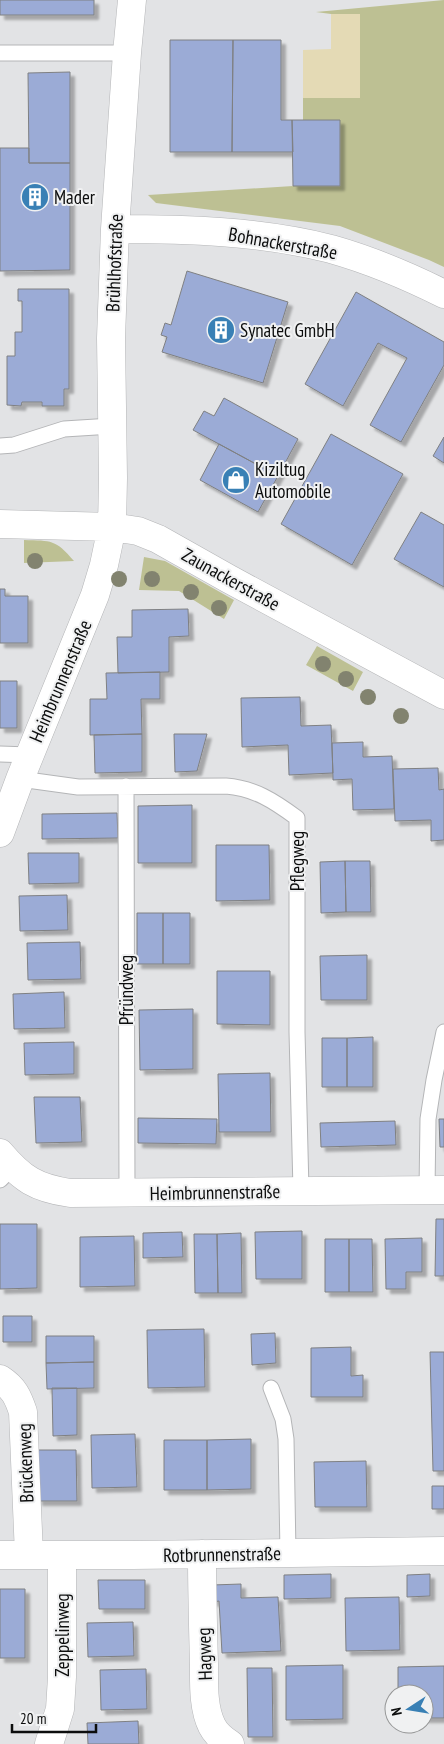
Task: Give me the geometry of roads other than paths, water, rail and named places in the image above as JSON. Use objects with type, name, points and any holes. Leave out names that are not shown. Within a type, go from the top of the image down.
[{"type":"street","name":"Brühlhofstraße","points":[[112,527],[111,338],[115,229],[132,0]]},
{"type":"street","name":"Bohnackerstraße","points":[[115,229],[218,231],[293,241],[331,249],[366,260],[444,294]]},
{"type":"street","name":"Zaunackerstraße","points":[[0,524],[112,527],[138,531],[158,539],[444,695]]},
{"type":"street","name":"Heimbrunnenstraße","points":[[0,833],[24,767],[96,595],[112,527]]},
{"type":"street","name":"Heimbrunnenstraße","points":[[4,1167],[49,1190],[70,1193],[436,1190]]},
{"type":"street","name":"Brückenweg","points":[[0,1379],[9,1385],[18,1397],[23,1412],[29,1555]]},
{"type":"street","name":"Rotbrunnenstraße","points":[[0,1554],[444,1551]]},
{"type":"street","name":"Hagweg","points":[[202,1554],[204,1681],[207,1708],[210,1724],[215,1732],[222,1740],[230,1744]]},
{"type":"street","name":"Zeppelinweg","points":[[49,1744],[60,1709],[62,1677],[62,1555]]},
{"type":"lane","points":[[0,53],[127,53]]},
{"type":"lane","points":[[0,446],[14,444],[64,429],[112,426]]},
{"type":"lane","name":"Pflegweg","points":[[0,754],[59,785],[241,787],[259,793],[276,802],[297,818],[297,1032],[301,1190]]},
{"type":"lane","name":"Pfründweg","points":[[126,786],[127,1193]]},
{"type":"lane","points":[[436,1190],[428,1119],[444,1032]]},
{"type":"lane","points":[[271,1388],[283,1419],[286,1439],[288,1553]]},
{"type":"place","name":"Mader","points":[[35,197]]},
{"type":"place","name":"Synatec GmbH","points":[[221,330]]},
{"type":"place","name":"Kiziltug Automobile","points":[[236,480]]}]
